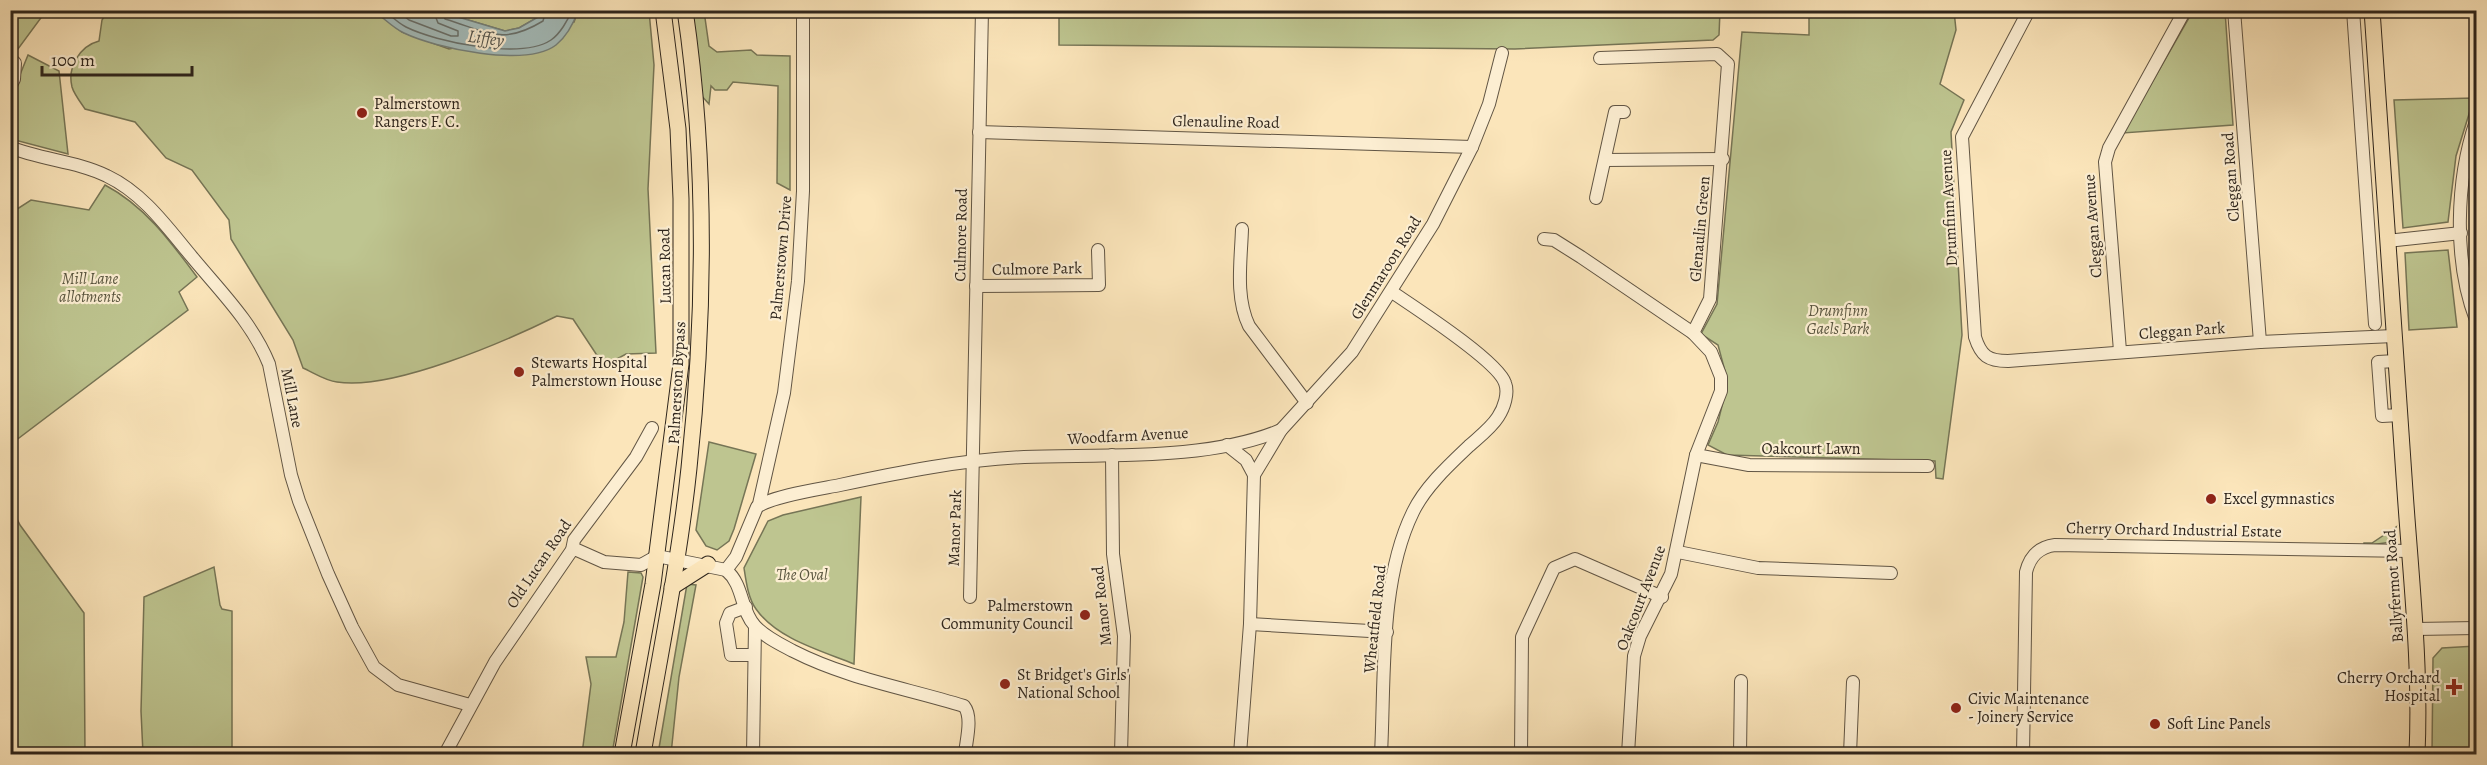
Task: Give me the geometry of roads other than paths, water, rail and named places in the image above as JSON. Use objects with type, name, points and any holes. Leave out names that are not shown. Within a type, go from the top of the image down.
[{"type":"main road","name":"Lucan Road","points":[[657,556],[681,364],[683,245],[678,129],[663,10]]},
{"type":"main road","name":"Palmerston Bypass","points":[[642,754],[677,559],[698,383],[700,224],[696,107],[686,10]]},
{"type":"main road","name":"Ballyfermot Road","points":[[2372,10],[2378,124],[2416,629],[2419,709],[2417,754]]},
{"type":"main road","points":[[666,480],[677,486],[689,470]]},
{"type":"main road","points":[[622,754],[657,556]]},
{"type":"main road","points":[[632,704],[646,665],[666,567],[670,561],[677,559]]},
{"type":"main road","points":[[672,587],[708,564]]},
{"type":"street","name":"Palmerstown Drive","points":[[759,504],[784,393],[798,280],[803,191],[803,10]]},
{"type":"street","name":"Culmore Road","points":[[974,460],[982,10]]},
{"type":"street","name":"Drumfinn Avenue","points":[[1978,348],[1975,337],[1962,137],[2029,10]]},
{"type":"street","name":"Cleggan Avenue","points":[[2120,351],[2105,162],[2109,148],[2185,10]]},
{"type":"street","name":"Cleggan Road","points":[[2234,10],[2260,342]]},
{"type":"street","points":[[2354,10],[2375,324]]},
{"type":"street","name":"Glenmaroon Road","points":[[1240,754],[1250,624],[1254,475],[1281,430],[1352,352],[1433,224],[1472,147],[1489,104],[1502,52]]},
{"type":"street","name":"Glenaulin Green","points":[[1600,58],[1717,54],[1725,58],[1728,64],[1723,159],[1710,299],[1693,333]]},
{"type":"street","points":[[10,58],[15,63],[14,79],[10,87]]},
{"type":"street","points":[[1596,198],[1615,112],[1624,112]]},
{"type":"street","points":[[2476,121],[2461,179],[2461,233],[2466,280],[2476,320]]},
{"type":"street","points":[[2361,125],[2378,124]]},
{"type":"street","name":"Glenauline Road","points":[[979,132],[1472,147]]},
{"type":"street","name":"Mill Lane","points":[[10,147],[93,170],[118,182],[146,204],[178,238],[252,330],[263,349],[269,364],[299,501],[332,583],[374,667],[398,685],[470,705]]},
{"type":"street","name":"Glenaulin Green","points":[[1605,160],[1723,159]]},
{"type":"street","points":[[1242,229],[1240,297],[1242,313],[1248,326],[1307,403]]},
{"type":"street","points":[[2387,241],[2461,233]]},
{"type":"street","points":[[1544,239],[1554,240],[1581,257],[1693,333],[1711,352],[1720,377],[1717,405],[1701,436],[1696,455]]},
{"type":"street","name":"Culmore Park","points":[[976,286],[1099,285],[1098,250]]},
{"type":"street","points":[[2371,269],[2389,268]]},
{"type":"street","name":"Wheatfield Road","points":[[1381,754],[1392,579],[1413,511],[1433,482],[1497,419],[1506,394],[1506,384],[1491,364],[1392,292]]},
{"type":"street","name":"Cleggan Park","points":[[1978,348],[1992,361],[2260,342],[2394,336]]},
{"type":"street","name":"Old Lucan Road","points":[[445,754],[470,705],[523,618],[572,550],[574,540],[641,449],[652,428]]},
{"type":"street","name":"Woodfarm Avenue","points":[[974,460],[1227,446],[1248,442],[1281,430]]},
{"type":"street","points":[[1227,446],[1246,460],[1254,475]]},
{"type":"street","name":"Manor Road","points":[[1112,454],[1113,554],[1124,636],[1121,754]]},
{"type":"street","name":"Oakcourt Lawn","points":[[1696,455],[1749,465],[1928,466]]},
{"type":"street","name":"Oakcourt Avenue","points":[[1628,754],[1634,656],[1640,636],[1662,597],[1678,552],[1696,455]]},
{"type":"street","points":[[726,570],[736,557],[754,510],[759,504],[934,465],[974,460]]},
{"type":"street","name":"Manor Park","points":[[970,597],[974,460]]},
{"type":"street","name":"Cherry Orchard Industrial Estate","points":[[2023,754],[2026,572],[2032,557],[2042,548],[2055,545],[2410,551]]},
{"type":"street","points":[[572,550],[577,550],[595,560],[611,563],[641,565],[657,556],[708,564],[726,570],[736,581],[755,627],[753,754]]},
{"type":"street","points":[[1678,552],[1758,568],[1891,573]]},
{"type":"street","points":[[1521,754],[1522,637],[1554,568],[1575,560],[1662,597]]},
{"type":"street","points":[[746,607],[730,613],[726,623],[730,655],[753,655]]},
{"type":"street","points":[[1250,624],[1387,632]]},
{"type":"street","points":[[755,627],[786,647],[839,671],[898,690],[964,706],[968,711],[965,754]]},
{"type":"street","points":[[2416,629],[2476,628]]},
{"type":"street","points":[[1740,754],[1741,681]]},
{"type":"street","points":[[1850,754],[1853,682]]},
{"type":"water","name":"Liffey","points":[[374,11],[438,11],[505,31],[519,28],[540,16],[541,11],[578,11],[569,29],[556,45],[542,52],[503,55],[458,49],[418,39],[392,26]]},
{"type":"place","name":"Palmerstown Rangers F. C.","points":[[362,113]]},
{"type":"place","name":"Stewarts Hospital Palmerstown House","points":[[519,372]]},
{"type":"place","name":"Excel gymnastics","points":[[2211,499]]},
{"type":"place","name":"Palmerstown Community Council","points":[[1085,615]]},
{"type":"place","name":"St Bridget's Girls' National School","points":[[1005,684]]},
{"type":"place","name":"Cherry Orchard Hospital","points":[[2454,687]]},
{"type":"place","name":"Civic Maintenance - Joinery Service","points":[[1956,708]]},
{"type":"place","name":"Soft Line Panels","points":[[2155,724]]},
{"type":"park label","name":"Mill Lane allotments","points":[[90,288]]},
{"type":"park label","name":"Drumfinn Gaels Park","points":[[1838,320]]},
{"type":"park label","name":"The Oval","points":[[802,575]]}]
